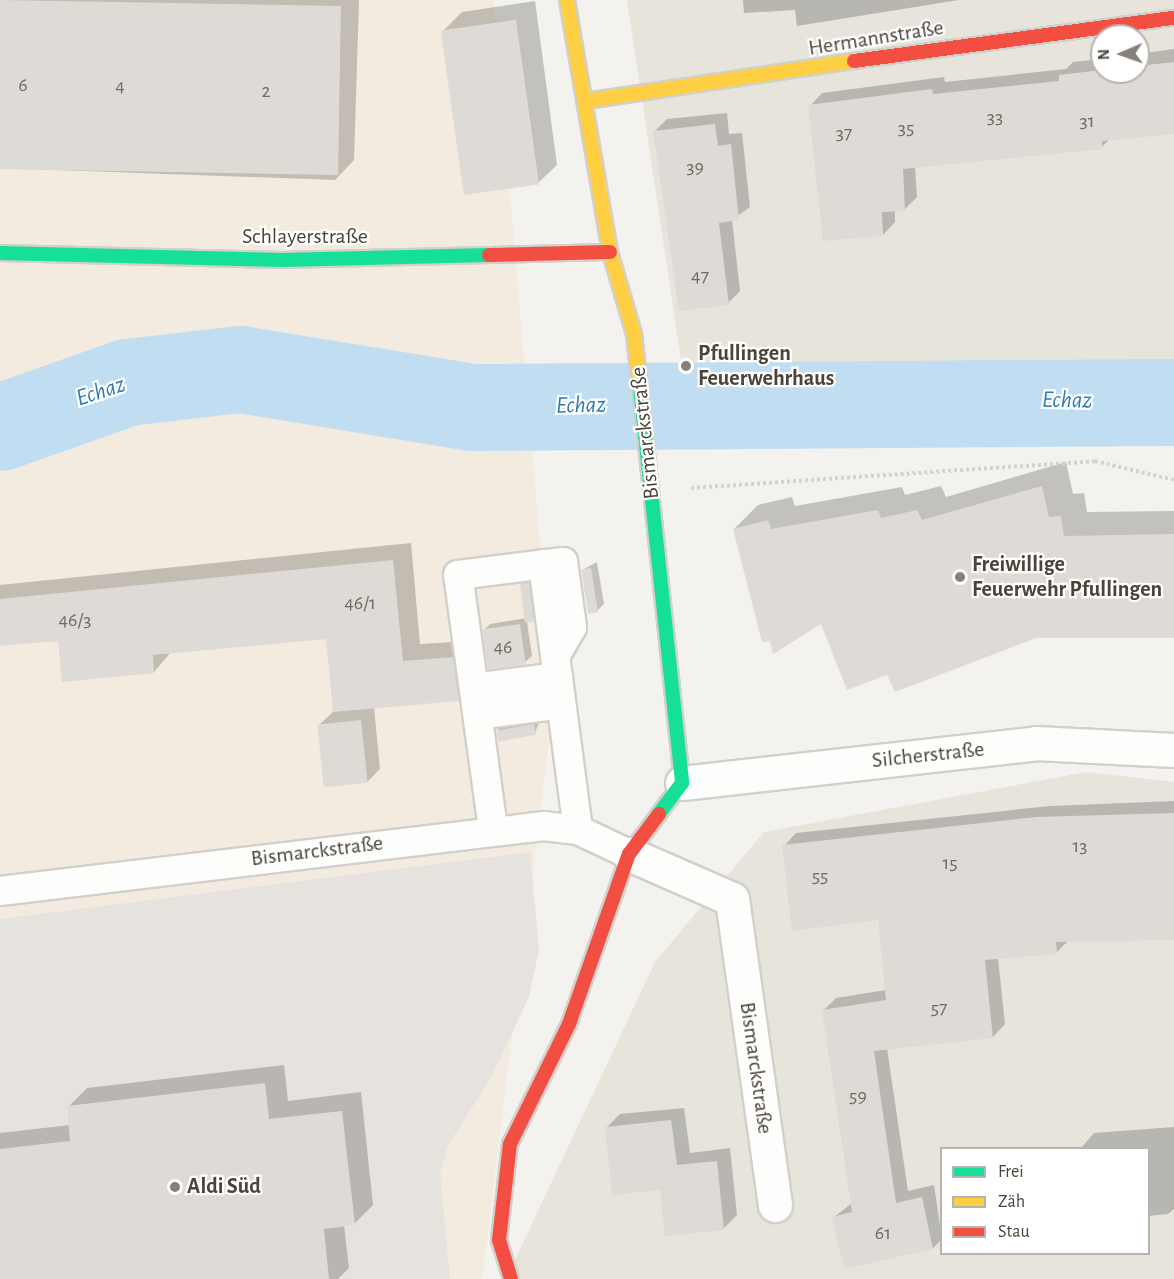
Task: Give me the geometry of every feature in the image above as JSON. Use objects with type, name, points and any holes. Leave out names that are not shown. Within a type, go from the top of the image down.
[{"type":"street","name":"Bismarckstraße","points":[[567,0],[610,252],[634,334],[682,783]]},
{"type":"street","name":"Hermannstraße","points":[[586,101],[1010,37],[1174,18]]},
{"type":"street","name":"Schlayerstraße","points":[[0,253],[282,260],[610,252]]},
{"type":"street","name":"Silcherstraße","points":[[682,783],[1036,743],[1174,750]]},
{"type":"street","points":[[511,1279],[499,1239],[510,1144],[569,1024],[629,854],[682,783]]},
{"type":"street","name":"Bismarckstraße","points":[[629,854],[732,899],[775,1205]]},
{"type":"lane","points":[[493,829],[458,575],[543,564],[578,830]]},
{"type":"lane","points":[[476,702],[558,679]]},
{"type":"lane","name":"Bismarckstraße","points":[[0,891],[493,829],[578,830],[629,854]]},
{"type":"path","points":[[652,490],[1095,461],[1174,480]]},
{"type":"shaded area","points":[[0,0],[493,0],[554,702],[482,1279],[0,1279]]},
{"type":"shaded area","points":[[627,0],[1174,0],[1174,389],[684,380]]},
{"type":"shaded area","points":[[1086,772],[1174,782],[1174,1279],[506,1279],[655,962],[764,832]]},
{"type":"shaded area","points":[[530,852],[539,949],[529,997],[490,1080],[448,1145],[440,1173],[450,1279],[329,1279],[324,1229],[355,1225],[342,1111],[269,1119],[265,1084],[67,1106],[70,1141],[0,1149],[0,919]]},
{"type":"building","points":[[0,0],[341,6],[338,175],[0,169]]},
{"type":"building","points":[[516,20],[539,184],[464,195],[441,31]]},
{"type":"building","points":[[1174,62],[1174,134],[1102,141],[1103,149],[903,169],[905,211],[882,212],[883,236],[823,241],[808,105],[932,89],[933,94],[1059,81],[1059,75],[1090,71],[1090,84],[1150,84],[1150,65]]},
{"type":"building","points":[[715,124],[718,146],[731,144],[739,220],[719,223],[729,305],[679,311],[653,131]]},
{"type":"building","name":"Freiwillige Feuerwehr Pfullingen","points":[[1042,486],[1049,517],[1061,516],[1064,536],[1174,534],[1174,638],[1036,638],[895,692],[887,675],[847,690],[821,624],[773,654],[770,641],[762,642],[733,529],[768,520],[771,529],[878,510],[881,518],[917,510],[922,520]]},
{"type":"building","points":[[393,560],[403,661],[453,657],[459,701],[333,712],[326,639],[153,655],[154,673],[62,682],[58,641],[0,646],[0,599]]},
{"type":"building","points":[[591,568],[598,612],[588,614],[581,570]]},
{"type":"building","points":[[529,583],[534,622],[525,623],[520,584]]},
{"type":"building","points":[[520,624],[526,665],[488,670],[482,629]]},
{"type":"building","points":[[361,720],[368,783],[324,787],[317,725]]},
{"type":"building","points":[[534,724],[536,735],[498,741],[497,731]]},
{"type":"building","points":[[1174,813],[1174,940],[1056,942],[1057,954],[985,960],[993,1038],[874,1051],[896,1203],[922,1197],[933,1249],[844,1269],[832,1217],[852,1212],[822,1010],[886,1000],[878,920],[792,931],[782,845],[1036,817]]},
{"type":"building","name":"Aldi Süd","points":[[265,1083],[269,1119],[342,1111],[355,1225],[324,1229],[329,1279],[0,1279],[0,1149],[70,1141],[67,1106]]},
{"type":"building","points":[[671,1120],[677,1165],[717,1161],[724,1230],[665,1236],[660,1190],[612,1195],[605,1127]]},
{"type":"waterway","name":"Echaz","points":[[0,427],[127,382],[240,369],[472,407],[1174,402]]},
{"type":"traffic: fast","points":[[0,253],[282,260],[489,255]]},
{"type":"traffic: fast","points":[[640,388],[682,783],[659,814]]},
{"type":"traffic: slow","points":[[567,0],[610,252],[634,334],[640,388]]},
{"type":"traffic: slow","points":[[586,101],[854,61]]},
{"type":"traffic: jam","points":[[854,61],[1174,18]]},
{"type":"traffic: jam","points":[[489,255],[610,252]]},
{"type":"traffic: jam","points":[[511,1279],[499,1240],[510,1144],[569,1024],[629,854],[659,814]]},
{"type":"place","name":"Pfullingen Feuerwehrhaus","points":[[686,366]]},
{"type":"place","name":"Freiwillige Feuerwehr Pfullingen","points":[[960,577]]},
{"type":"place","name":"Aldi Süd","points":[[175,1187]]}]
